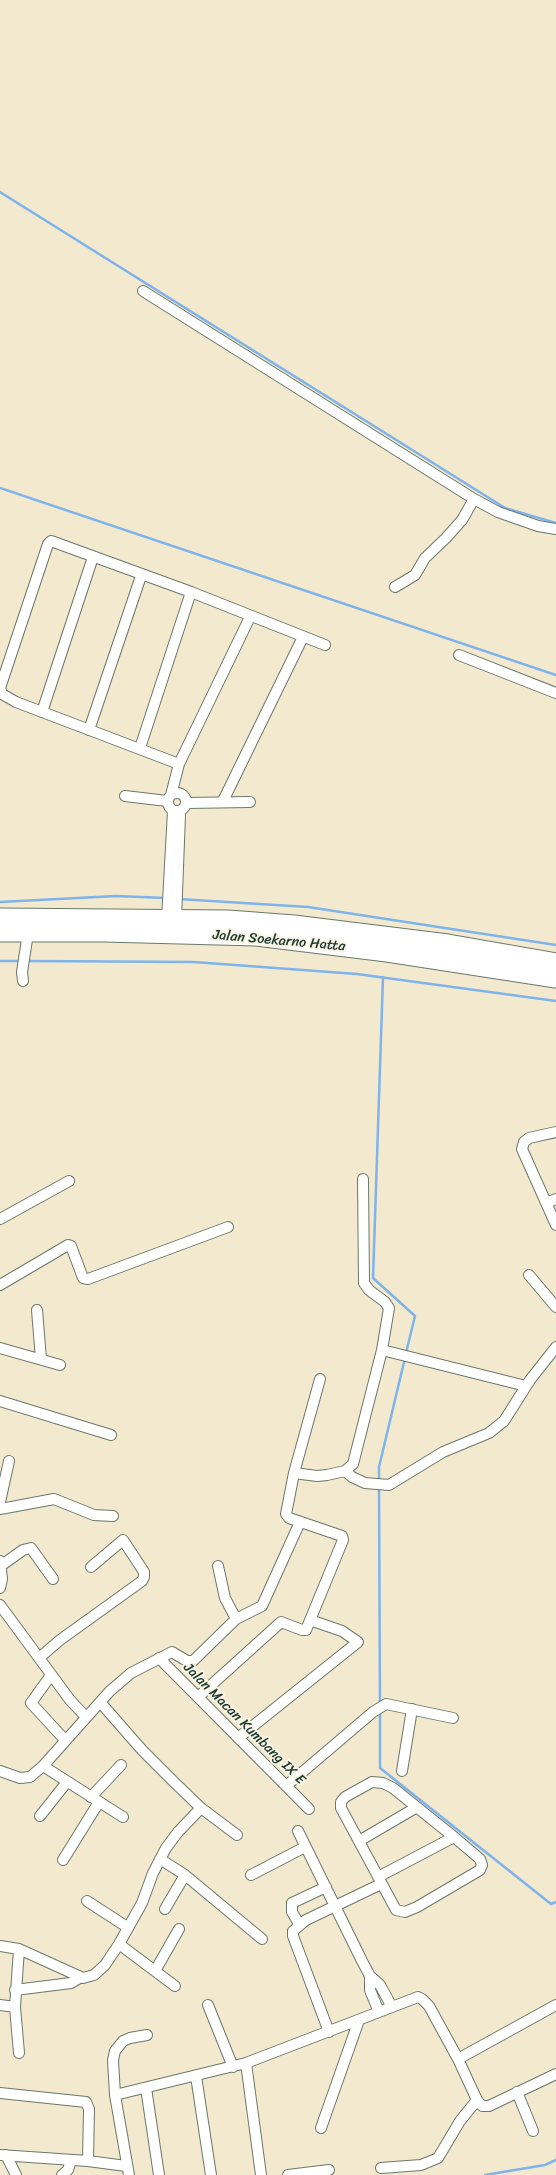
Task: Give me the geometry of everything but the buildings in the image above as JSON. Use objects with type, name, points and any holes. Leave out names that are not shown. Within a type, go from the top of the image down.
[{"type":"highway","name":"Jalan Soekarno Hatta","points":[[0,918],[171,914],[228,920],[556,978]]},
{"type":"highway","name":"Jalan Soekarno Hatta","points":[[0,932],[318,936],[448,944],[556,963]]},
{"type":"street","points":[[143,291],[498,512],[538,526],[556,529]]},
{"type":"street","points":[[395,587],[415,575],[425,558],[462,520],[474,498]]},
{"type":"street","points":[[179,764],[8,699],[2,694],[0,688],[49,542],[53,541],[141,576],[191,592],[250,617],[326,645]]},
{"type":"street","points":[[42,712],[93,557]]},
{"type":"street","points":[[89,730],[141,576]]},
{"type":"street","points":[[140,748],[191,592]]},
{"type":"street","points":[[250,617],[179,764],[168,806],[180,808],[223,801],[250,802]]},
{"type":"street","points":[[223,801],[303,637]]},
{"type":"street","points":[[459,655],[556,693]]},
{"type":"street","points":[[126,796],[169,798],[176,793],[182,794],[171,914]]},
{"type":"street","points":[[23,980],[23,964],[28,933]]},
{"type":"street","points":[[556,1132],[529,1138],[523,1145],[523,1152],[551,1201],[556,1225]]},
{"type":"street","points":[[294,1473],[318,1476],[345,1471],[349,1468],[355,1459],[382,1350],[389,1308],[364,1283],[363,1180]]},
{"type":"street","points":[[0,1219],[69,1181]]},
{"type":"street","points":[[0,1284],[68,1245],[71,1246],[83,1278],[88,1279],[228,1228]]},
{"type":"street","points":[[529,1275],[556,1307]]},
{"type":"street","points":[[37,1310],[41,1359]]},
{"type":"street","points":[[345,1471],[352,1477],[384,1486],[401,1479],[443,1452],[480,1438],[497,1428],[504,1421],[526,1386],[556,1347]]},
{"type":"street","points":[[0,1348],[60,1366]]},
{"type":"street","points":[[382,1350],[526,1386]]},
{"type":"street","points":[[198,1698],[281,1622],[304,1630],[310,1620],[343,1539],[342,1536],[289,1518],[286,1514],[294,1473],[320,1379]]},
{"type":"street","points":[[0,1401],[111,1436]]},
{"type":"street","points":[[0,1502],[9,1460]]},
{"type":"street","points":[[0,1509],[54,1499],[94,1515],[113,1516]]},
{"type":"street","points":[[0,1771],[25,1778],[30,1777],[43,1766],[86,1716],[131,1673],[163,1656],[176,1653],[184,1660],[193,1660],[236,1619],[260,1608],[264,1603],[300,1522]]},
{"type":"street","points":[[39,1658],[60,1640],[142,1581],[144,1577],[144,1572],[123,1540],[91,1566]]},
{"type":"street","points":[[0,1588],[1,1563],[30,1548],[35,1550],[53,1579]]},
{"type":"street","points":[[218,1566],[225,1598],[236,1619]]},
{"type":"street","points":[[0,1605],[51,1675],[86,1716]]},
{"type":"street","points":[[238,1738],[358,1642],[342,1631],[310,1620]]},
{"type":"street","name":"Jalan Macan Kumbang IX E","points":[[163,1656],[198,1698],[309,1809]]},
{"type":"street","points":[[51,1675],[30,1703],[65,1740]]},
{"type":"street","points":[[100,1702],[142,1750],[201,1808],[237,1835]]},
{"type":"street","points":[[286,1786],[381,1707],[412,1709],[453,1718]]},
{"type":"street","points":[[402,1771],[412,1709]]},
{"type":"street","points":[[63,1860],[95,1800],[122,1765]]},
{"type":"street","points":[[43,1766],[123,1817]]},
{"type":"street","points":[[40,1816],[67,1782]]},
{"type":"street","points":[[378,1782],[393,1788],[454,1837],[480,1859],[482,1864],[480,1870],[405,1912],[396,1910],[341,1808],[341,1802],[345,1797],[368,1784],[378,1782]]},
{"type":"street","points":[[359,1841],[417,1807]]},
{"type":"street","points":[[7,1946],[81,1977],[89,1978],[94,1975],[105,1965],[119,1944],[142,1903],[160,1859],[173,1837],[201,1808]]},
{"type":"street","points":[[298,1831],[370,1976],[380,1984],[392,2007]]},
{"type":"street","points":[[329,2032],[293,1936],[294,1929],[299,1924],[336,1908],[454,1837]]},
{"type":"street","points":[[251,1875],[306,1847]]},
{"type":"street","points":[[160,1859],[185,1875],[262,1939]]},
{"type":"street","points":[[166,1909],[185,1875]]},
{"type":"street","points":[[299,1924],[292,1912],[292,1903],[326,1887]]},
{"type":"street","points":[[87,1900],[127,1927]]},
{"type":"street","points":[[155,1971],[180,1929]]},
{"type":"street","points":[[119,1944],[175,1986]]},
{"type":"street","points":[[7,1946],[15,1990],[19,2053]]},
{"type":"street","points":[[370,1976],[370,1990],[379,2012]]},
{"type":"street","points":[[15,1990],[71,1983],[81,1977]]},
{"type":"street","points":[[115,2095],[246,2063],[416,1997],[422,1999],[429,2006],[458,2059],[477,2100],[482,2106],[487,2106],[556,2074]]},
{"type":"street","points":[[0,2005],[15,2007]]},
{"type":"street","points":[[208,2005],[233,2066]]},
{"type":"street","points":[[458,2059],[556,2005]]},
{"type":"street","points":[[321,2128],[359,2020]]},
{"type":"street","points":[[3,2155],[88,2161],[128,2170],[115,2095],[113,2075],[115,2051],[118,2046],[130,2038],[147,2035]]},
{"type":"street","points":[[246,2063],[261,2175]]},
{"type":"street","points":[[196,2076],[211,2175]]},
{"type":"street","points":[[146,2088],[160,2175]]},
{"type":"street","points":[[517,2092],[533,2131]]},
{"type":"street","points":[[0,2093],[86,2102],[89,2109],[88,2161]]},
{"type":"street","points":[[380,2168],[421,2165],[438,2158],[460,2121],[477,2100]]},
{"type":"street","points":[[3,2155],[16,2175]]},
{"type":"street","points":[[62,2175],[68,2170],[72,2160]]},
{"type":"street","points":[[288,2175],[329,2170]]},
{"type":"waterway","points":[[0,192],[505,508],[556,523]]},
{"type":"waterway","points":[[0,488],[556,675]]},
{"type":"waterway","points":[[0,902],[116,896],[166,898]]},
{"type":"waterway","points":[[179,899],[308,907],[556,945]]},
{"type":"waterway","points":[[0,961],[22,961]]},
{"type":"waterway","points":[[27,961],[194,962],[357,974],[556,1001]]},
{"type":"waterway","points":[[383,977],[373,1278],[415,1316],[406,1353]]},
{"type":"waterway","points":[[379,1482],[379,1467],[405,1358]]},
{"type":"waterway","points":[[379,1488],[380,1705]]},
{"type":"waterway","points":[[380,1710],[380,1768],[551,1904],[556,1902]]},
{"type":"waterway","points":[[485,2175],[545,2165],[556,2160]]}]
